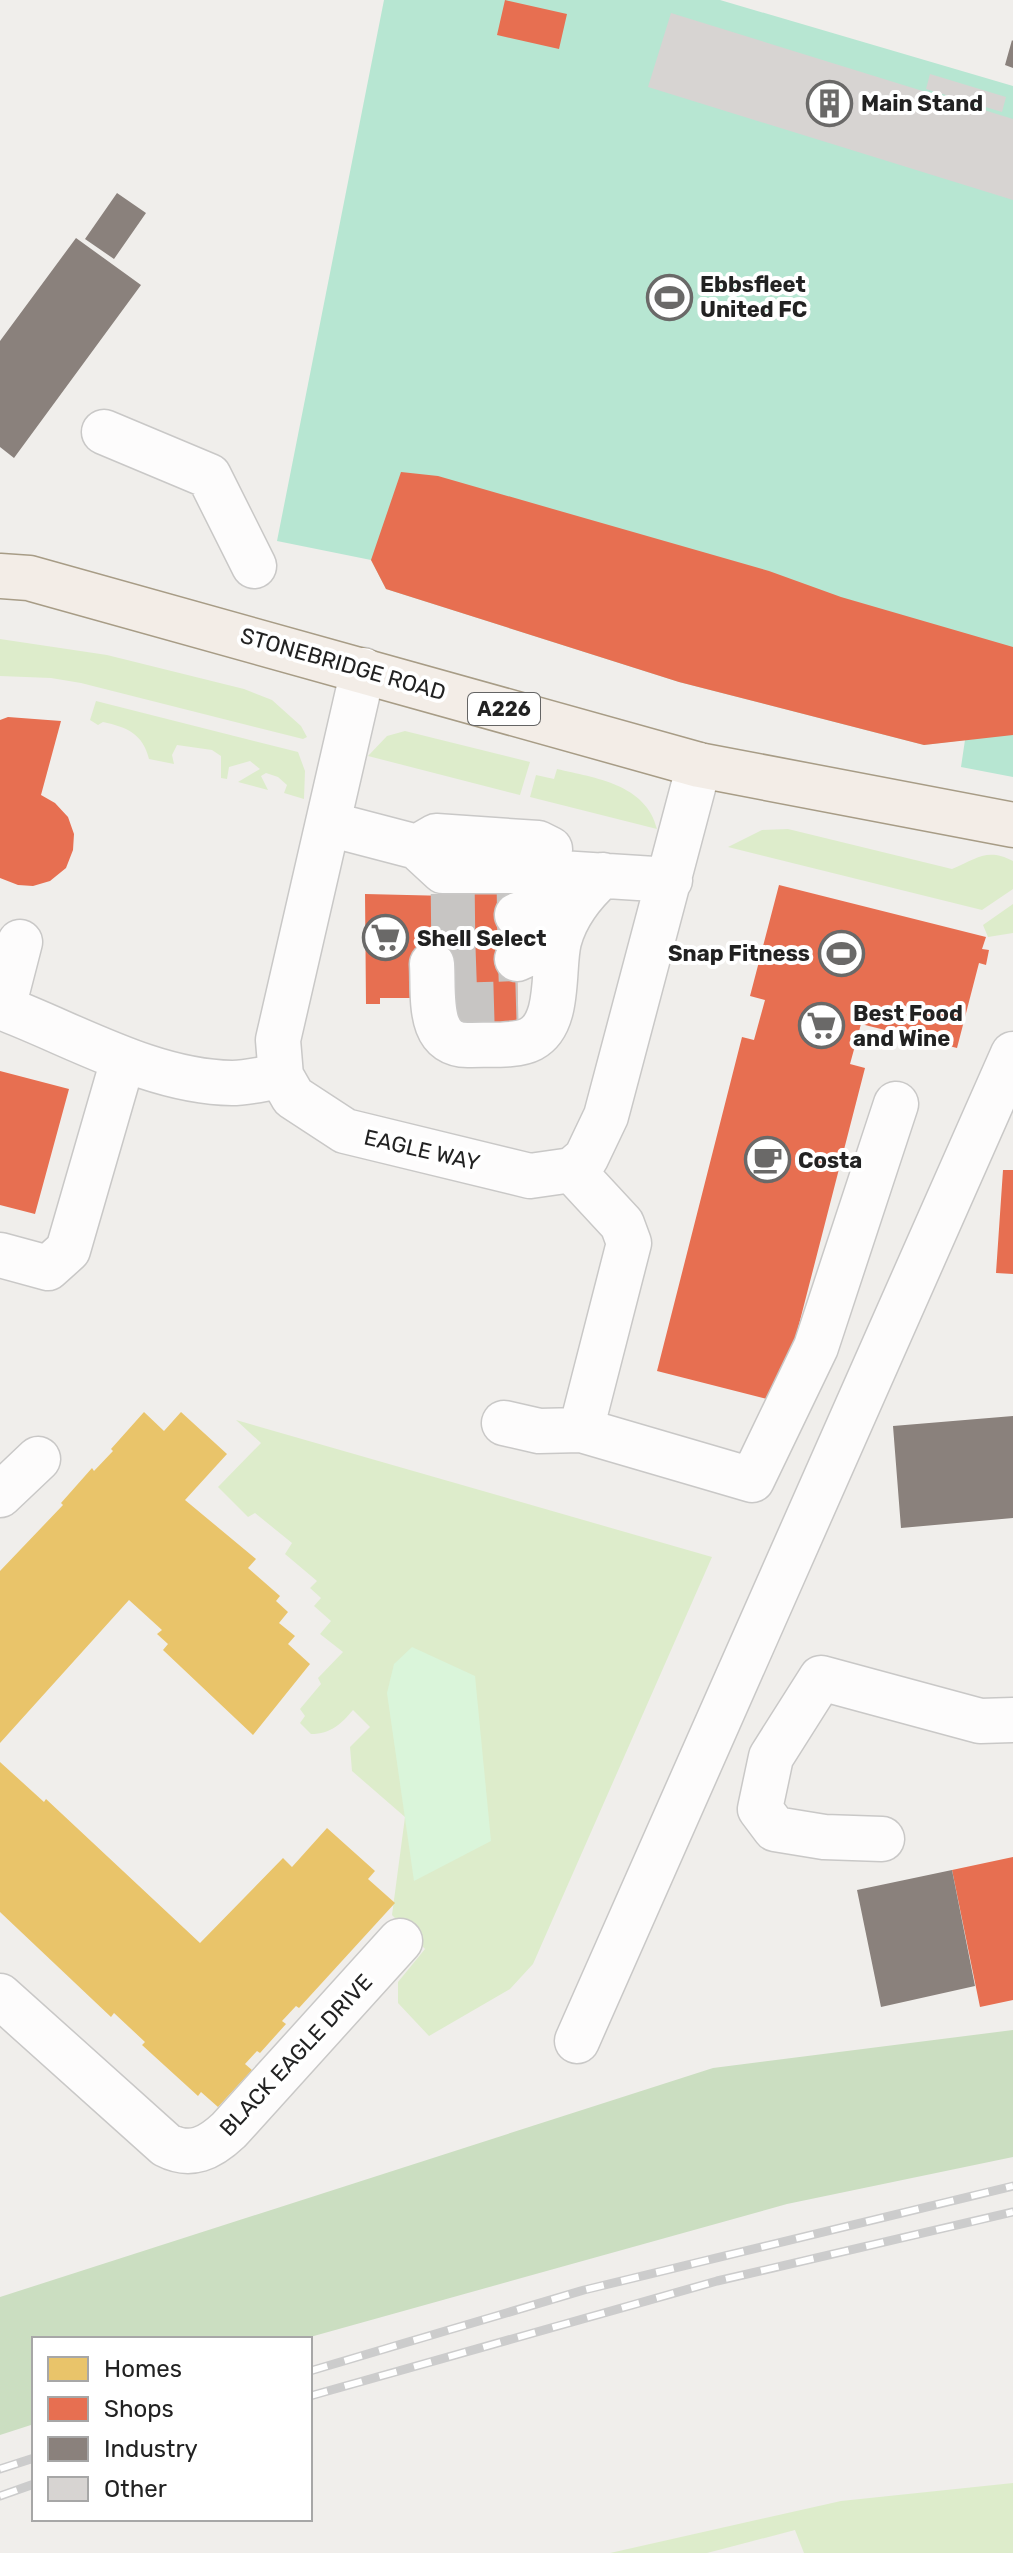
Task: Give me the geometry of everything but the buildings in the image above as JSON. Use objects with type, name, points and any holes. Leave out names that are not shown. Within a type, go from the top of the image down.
[{"type":"main road","name":"STONEBRIDGE ROAD","points":[[0,576],[29,578],[699,765],[1013,825]]},
{"type":"street","points":[[104,432],[209,476],[254,566]]},
{"type":"street","points":[[20,942],[3,1008],[75,1035],[123,1060],[194,1080],[235,1083],[281,1076],[278,1040],[282,1007],[329,824],[363,670]]},
{"type":"street","points":[[581,1430],[629,1243],[622,1224],[572,1170],[586,1158],[606,1116],[699,765]]},
{"type":"street","points":[[329,824],[417,847],[436,836],[538,843],[592,885]]},
{"type":"street","points":[[417,847],[431,896]]},
{"type":"street","points":[[517,915],[592,885],[670,880]]},
{"type":"street","points":[[439,992],[441,1036],[457,1046],[528,1040],[540,1032],[548,1017],[535,998],[559,940],[592,885]]},
{"type":"street","points":[[517,959],[559,940]]},
{"type":"street","points":[[577,2041],[1013,1054]]},
{"type":"street","points":[[0,1255],[48,1268],[68,1250],[123,1060]]},
{"type":"street","name":"EAGLE WAY","points":[[281,1076],[293,1097],[345,1131],[530,1176],[572,1170]]},
{"type":"street","points":[[504,1423],[539,1431],[581,1430],[752,1480],[816,1347],[896,1104]]},
{"type":"street","points":[[0,1495],[38,1459]]},
{"type":"street","points":[[882,1839],[824,1837],[775,1829],[760,1809],[771,1757],[821,1678],[980,1721],[1013,1720]]},
{"type":"street","name":"BLACK EAGLE DRIVE","points":[[0,1996],[166,2145],[183,2152],[198,2151],[229,2130],[400,1941]]},
{"type":"green space","name":"Ebbsfleet United FC","points":[[384,0],[720,0],[1013,86],[1013,777],[961,767],[965,740],[924,745],[679,682],[386,589],[371,560],[277,541]]},
{"type":"green space","points":[[0,639],[107,655],[244,689],[272,700],[301,726],[307,737],[303,739],[81,683],[0,676]]},
{"type":"green space","points":[[96,701],[298,752],[305,771],[304,799],[284,793],[287,785],[278,777],[266,773],[261,776],[268,790],[238,782],[260,769],[250,761],[229,767],[227,779],[221,778],[221,756],[212,750],[177,745],[172,755],[174,764],[149,759],[143,743],[133,733],[119,726],[103,722],[98,725],[90,720]]},
{"type":"green space","points":[[405,731],[530,762],[520,795],[368,756],[387,736]]},
{"type":"green space","points":[[557,769],[602,780],[631,793],[651,814],[657,829],[530,797],[536,775],[554,779]]},
{"type":"green space","points":[[788,829],[952,869],[982,856],[1004,857],[1013,861],[1013,889],[982,910],[728,847],[762,830]]},
{"type":"green space","points":[[1013,904],[1013,933],[988,937],[983,925]]},
{"type":"green space","points":[[236,1420],[712,1557],[533,1964],[510,1989],[429,2036],[398,2003],[398,1982],[425,1949],[392,1915],[405,1817],[352,1771],[350,1747],[370,1727],[353,1710],[340,1724],[324,1732],[311,1734],[300,1723],[305,1716],[300,1709],[321,1684],[318,1678],[343,1652],[320,1634],[331,1621],[314,1606],[321,1598],[310,1588],[317,1581],[285,1554],[292,1543],[255,1513],[248,1517],[218,1487],[261,1443]]},
{"type":"green space","points":[[412,1647],[475,1676],[491,1841],[414,1881],[387,1693],[394,1664]]},
{"type":"green space","points":[[1013,2030],[1013,2157],[787,2204],[310,2337],[32,2337],[32,2425],[0,2435],[0,2297],[713,2068]]},
{"type":"green space","points":[[1013,2483],[1013,2553],[804,2553],[795,2530],[707,2553],[610,2553],[841,2501]]},
{"type":"tunnel","points":[[431,916],[517,915]]},
{"type":"tunnel","points":[[432,962],[517,959]]},
{"type":"tunnel","points":[[450,1005],[518,1003]]},
{"type":"railway","points":[[312,2370],[584,2290],[1013,2186]]},
{"type":"railway","points":[[312,2395],[717,2281],[1013,2212]]},
{"type":"railway","points":[[0,2469],[32,2459]]},
{"type":"railway","points":[[0,2496],[32,2485]]},
{"type":"place","name":"Main Stand","points":[[830,103]]},
{"type":"place","name":"Ebbsfleet United FC","points":[[669,297]]},
{"type":"place","name":"Shell Select","points":[[386,938]]},
{"type":"place","name":"Snap Fitness","points":[[841,953]]},
{"type":"place","name":"Best Food and Wine","points":[[822,1026]]},
{"type":"place","name":"Costa","points":[[767,1160]]}]
